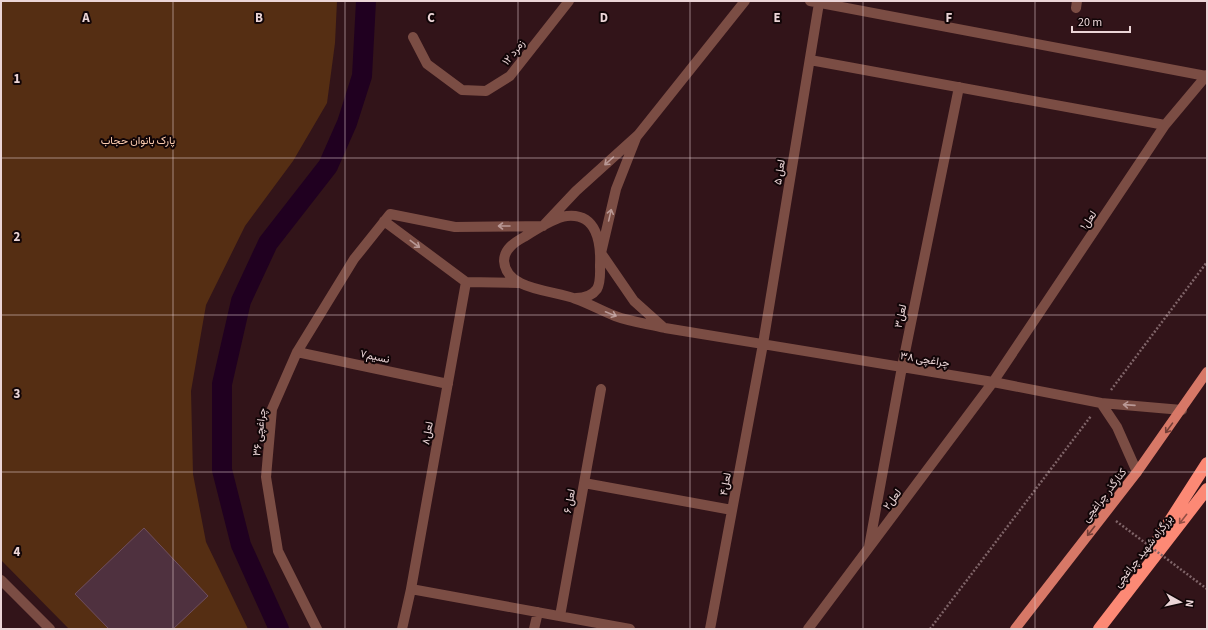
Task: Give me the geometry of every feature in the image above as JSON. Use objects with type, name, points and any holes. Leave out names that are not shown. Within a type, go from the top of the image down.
[{"type":"highway","points":[[1116,606],[1207,463]]},
{"type":"highway","name":"بزرگراه شهید چراغچی","points":[[1099,629],[1207,489]]},
{"type":"main road","name":"کنارگذر چراغچی","points":[[1015,629],[1138,472],[1207,372]]},
{"type":"street","name":"زمرد ۱۲","points":[[413,37],[427,64],[462,90],[486,91],[510,76],[569,1]]},
{"type":"street","points":[[387,217],[455,227],[543,226],[576,191],[638,135],[745,1]]},
{"type":"street","points":[[814,2],[1207,75]]},
{"type":"street","name":"لعل ۵","points":[[763,344],[810,60],[814,2]]},
{"type":"street","points":[[810,60],[1165,125]]},
{"type":"street","name":"لعل۱","points":[[994,382],[1165,125],[1207,75]]},
{"type":"street","name":"لعل۳","points":[[868,550],[902,367],[959,88]]},
{"type":"street","points":[[387,217],[466,282],[518,283],[576,298],[587,296],[597,288],[600,277],[601,253],[616,189],[638,135]]},
{"type":"street","points":[[518,283],[507,273],[504,258],[512,244],[543,226],[566,216],[575,215],[592,225],[597,233],[601,253],[634,301],[665,328]]},
{"type":"street","name":"چراغچی ۳۶","points":[[317,629],[278,551],[266,477],[272,409],[296,352],[354,259],[387,217]]},
{"type":"street","name":"لعل۸","points":[[402,629],[411,589],[466,282]]},
{"type":"street","name":"چراغچی ۳۸","points":[[576,298],[616,316],[665,328],[994,382],[1101,403],[1182,410]]},
{"type":"street","name":"لعل۴","points":[[710,629],[763,344]]},
{"type":"street","name":"نسیم۷","points":[[296,352],[448,384]]},
{"type":"street","name":"لعل۲","points":[[808,629],[994,382]]},
{"type":"street","name":"لعل ۶","points":[[560,616],[601,389]]},
{"type":"street","points":[[1101,403],[1117,427],[1138,472]]},
{"type":"street","points":[[584,483],[732,510]]},
{"type":"street","points":[[1,580],[50,629]]},
{"type":"street","points":[[411,589],[630,629]]},
{"type":"street","points":[[534,629],[538,612]]},
{"type":"path","points":[[930,629],[1207,262]]},
{"type":"path","points":[[1116,520],[1207,589]]},
{"type":"green space","name":"پارک بانوان حجاب","points":[[1,1],[337,1],[335,43],[327,103],[293,161],[245,226],[206,305],[191,391],[193,474],[206,542],[248,629],[69,629],[1,560]]},
{"type":"building","points":[[144,528],[208,596],[173,629],[109,629],[75,594]]},
{"type":"waterway","points":[[279,629],[241,545],[222,470],[222,384],[241,301],[268,243],[328,166],[347,123],[362,76],[366,1]]}]
